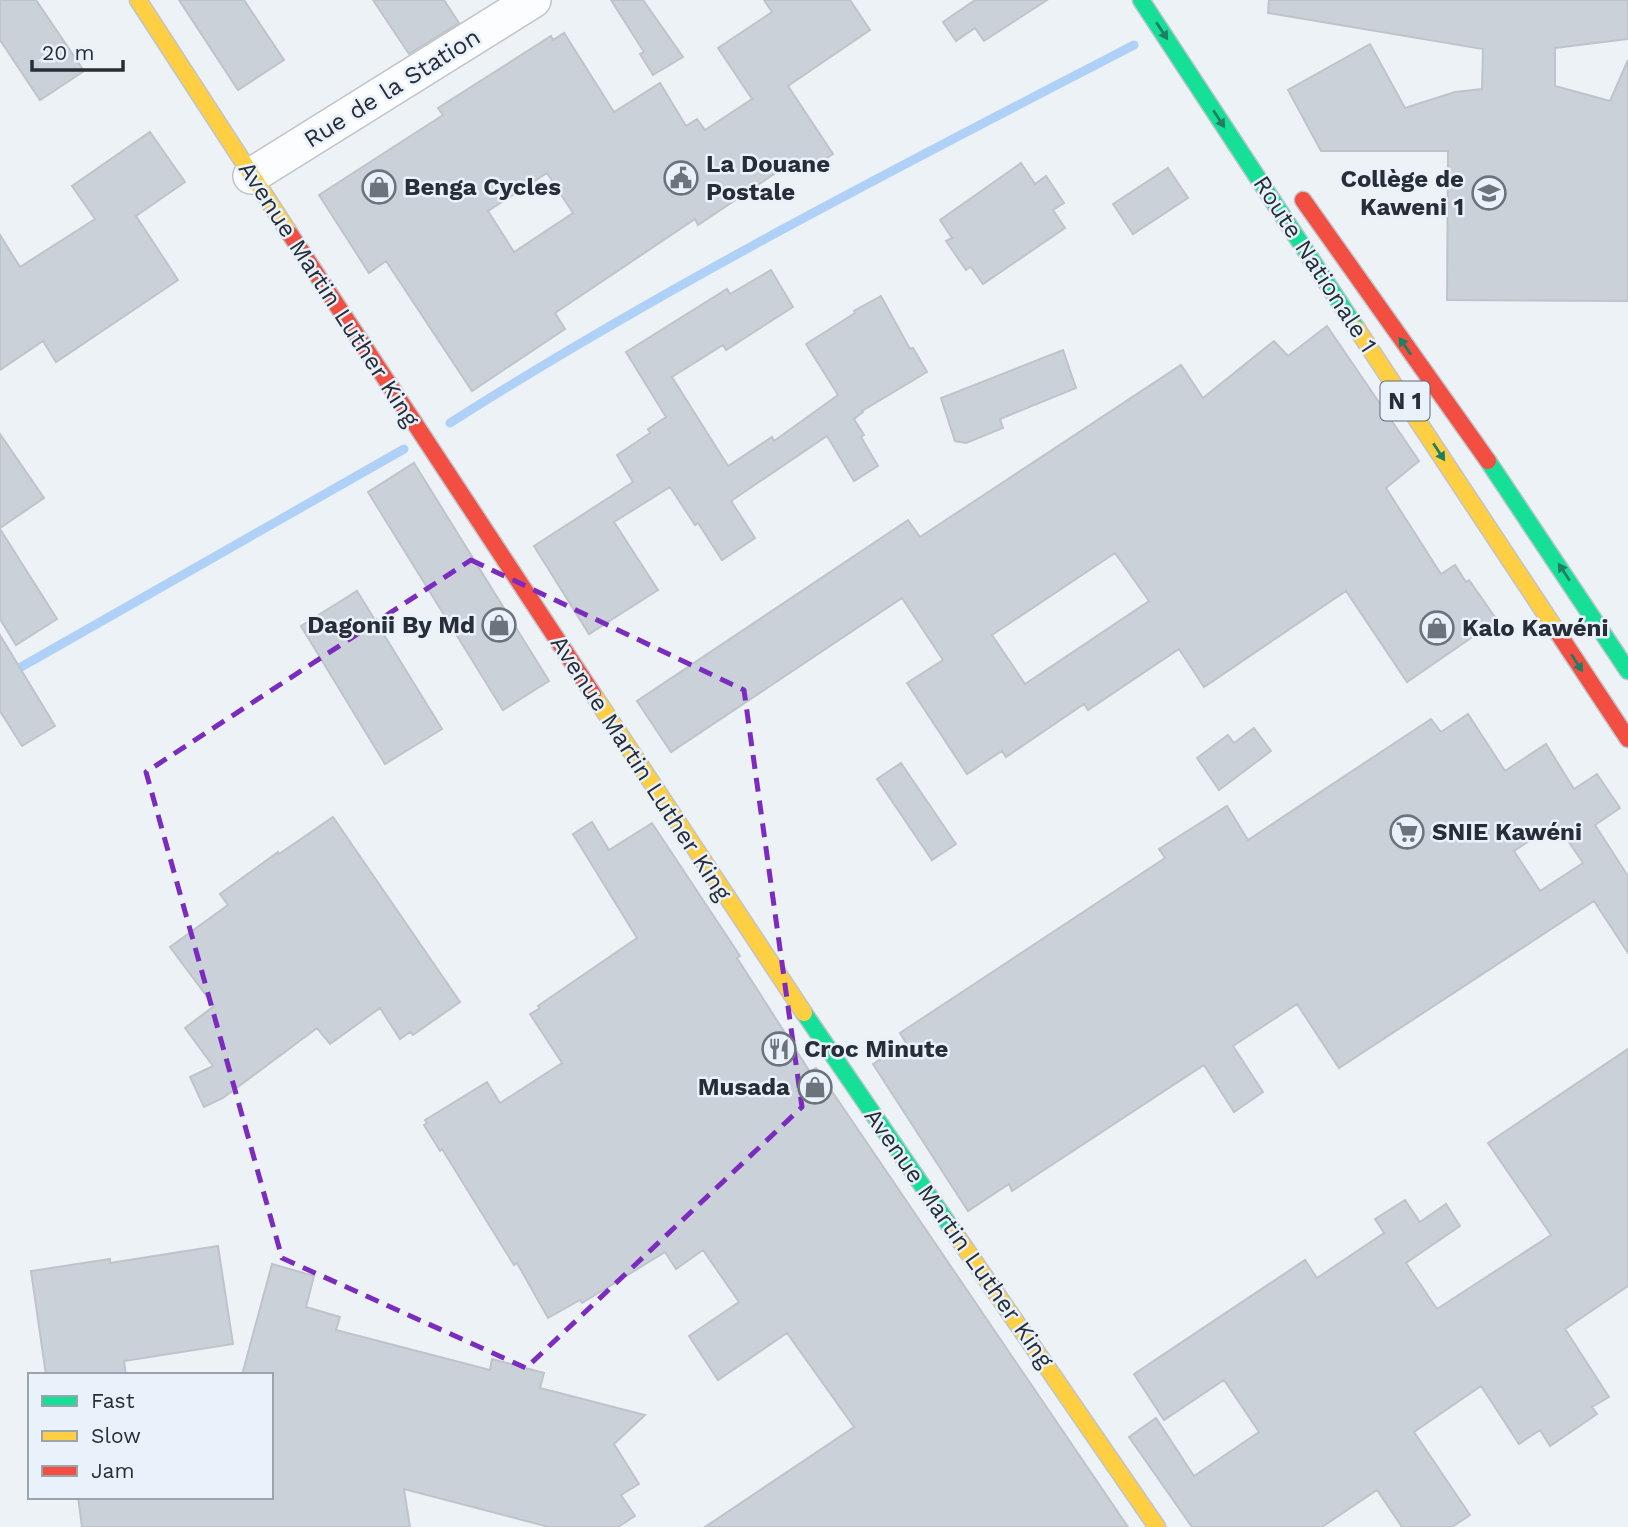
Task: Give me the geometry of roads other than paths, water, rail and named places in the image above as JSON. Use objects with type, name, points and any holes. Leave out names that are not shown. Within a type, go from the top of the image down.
[{"type":"street","name":"Avenue Martin Luther King","points":[[138,0],[251,176],[785,985],[1157,1527]]},
{"type":"street","name":"Rue de la Station","points":[[251,176],[533,0]]},
{"type":"street","name":"Route Nationale 1","points":[[1141,0],[1628,739]]},
{"type":"street","name":"Route Nationale 1","points":[[1293,185],[1492,465],[1628,671]]},
{"type":"waterway","points":[[450,423],[533,371],[702,274],[874,180],[1134,45]]},
{"type":"waterway","points":[[0,679],[404,449]]},
{"type":"place","name":"La Douane Postale","points":[[681,178]]},
{"type":"place","name":"Benga Cycles","points":[[379,187]]},
{"type":"place","name":"Collège de Kaweni 1","points":[[1489,193]]},
{"type":"place","name":"Dagonii By Md","points":[[499,625]]},
{"type":"place","name":"Kalo Kawéni","points":[[1437,628]]},
{"type":"place","name":"SNIE Kawéni","points":[[1407,832]]},
{"type":"place","name":"Croc Minute","points":[[779,1049]]},
{"type":"place","name":"Musada","points":[[815,1087]]}]
